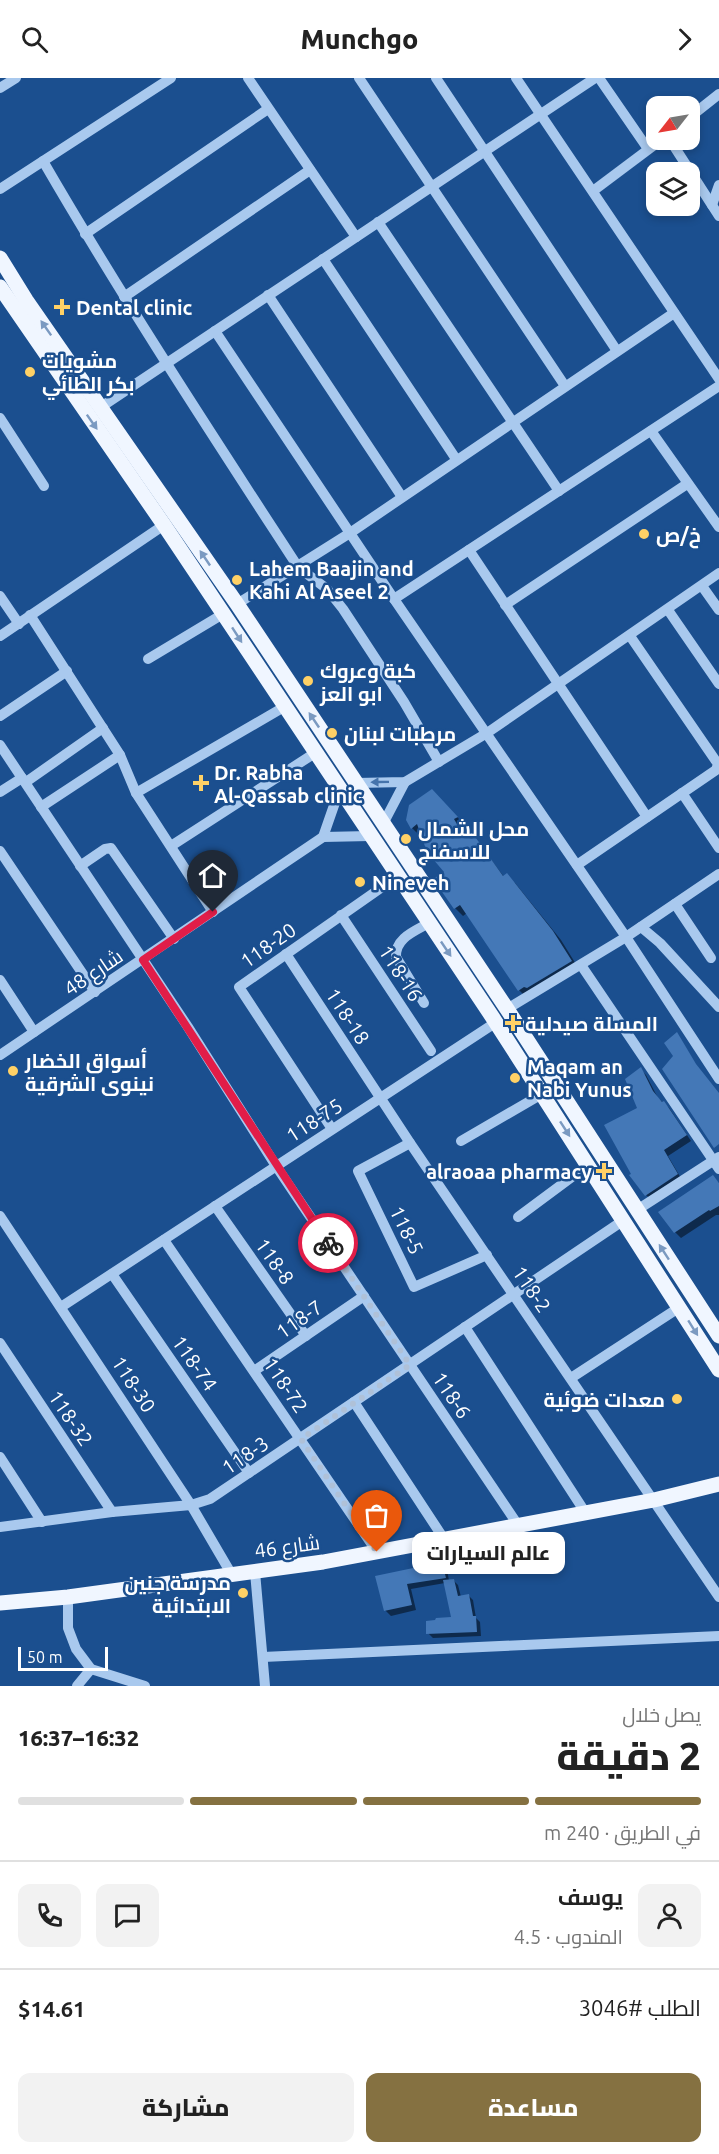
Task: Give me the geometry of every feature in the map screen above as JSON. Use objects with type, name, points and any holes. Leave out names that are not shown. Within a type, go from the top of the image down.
[{"type":"main road","points":[[0,258],[26,300],[237,604],[507,1009],[719,1336]]},
{"type":"main road","points":[[0,287],[164,525],[398,876],[624,1220],[719,1370]]},
{"type":"main road","name":"شارع 46","points":[[0,1603],[68,1597],[323,1562],[654,1500],[719,1484]]},
{"type":"street","points":[[0,88],[14,78]]},
{"type":"street","points":[[0,189],[171,78]]},
{"type":"street","points":[[248,78],[356,237]]},
{"type":"street","points":[[360,78],[565,386]]},
{"type":"street","points":[[436,78],[617,351]]},
{"type":"street","points":[[516,78],[719,379]]},
{"type":"street","points":[[100,406],[595,78],[646,146]]},
{"type":"street","points":[[700,109],[719,94]]},
{"type":"street","points":[[85,234],[268,110]]},
{"type":"street","points":[[593,191],[647,150]]},
{"type":"street","points":[[676,150],[719,216]]},
{"type":"street","points":[[43,161],[165,363],[298,567],[327,589],[343,609],[404,702],[439,762]]},
{"type":"street","points":[[124,297],[310,170]]},
{"type":"street","points":[[712,205],[719,185]]},
{"type":"street","points":[[378,222],[559,491]]},
{"type":"street","points":[[323,258],[456,459]]},
{"type":"street","points":[[268,295],[402,497]]},
{"type":"street","points":[[237,604],[350,533],[674,313]]},
{"type":"street","points":[[214,331],[394,599],[626,937],[719,1078]]},
{"type":"street","points":[[394,599],[719,386]]},
{"type":"street","points":[[0,418],[44,486]]},
{"type":"street","points":[[651,430],[719,527]]},
{"type":"street","points":[[505,604],[687,484]]},
{"type":"street","points":[[0,636],[164,525]]},
{"type":"street","points":[[469,550],[647,817]]},
{"type":"street","points":[[356,783],[405,782],[487,733],[719,573]]},
{"type":"street","points":[[702,586],[719,610]]},
{"type":"street","points":[[0,596],[19,624]]},
{"type":"street","points":[[668,610],[719,684]]},
{"type":"street","points":[[148,659],[223,614]]},
{"type":"street","points":[[30,615],[120,755],[136,793],[213,912]]},
{"type":"street","points":[[577,865],[716,770],[718,764],[630,636]]},
{"type":"street","points":[[0,716],[67,671]]},
{"type":"street","points":[[136,793],[284,707]]},
{"type":"street","points":[[0,792],[24,780],[103,728]]},
{"type":"street","name":"118-6","points":[[0,745],[276,1166],[518,1525]]},
{"type":"street","points":[[171,846],[315,753]]},
{"type":"street","points":[[41,807],[120,755]]},
{"type":"street","points":[[383,824],[405,782]]},
{"type":"street","points":[[339,790],[323,837],[370,836]]},
{"type":"street","points":[[682,793],[719,848]]},
{"type":"street","name":"شارع 48","points":[[0,1055],[323,837]]},
{"type":"street","points":[[81,866],[105,849],[111,848],[174,939]]},
{"type":"street","points":[[0,851],[4,865],[95,992]]},
{"type":"street","points":[[507,1009],[626,937],[719,874]]},
{"type":"street","name":"118-20","points":[[332,1129],[239,987],[398,876]]},
{"type":"street","points":[[675,904],[711,958]]},
{"type":"street","name":"118-16","points":[[341,915],[431,1051]]},
{"type":"street","points":[[424,1003],[396,957],[396,951],[399,942],[406,936],[429,923]]},
{"type":"street","points":[[640,927],[660,944],[719,1007]]},
{"type":"street","name":"118-18","points":[[286,954],[380,1098]]},
{"type":"street","points":[[581,965],[717,1162],[638,1210]]},
{"type":"street","points":[[0,980],[34,1032]]},
{"type":"street","name":"118-75","points":[[61,1307],[495,1023]]},
{"type":"street","points":[[461,1141],[542,1094]]},
{"type":"street","name":"118-2","points":[[380,1098],[719,1597]]},
{"type":"street","name":"118-5","points":[[410,1143],[358,1171],[414,1287],[487,1255]]},
{"type":"street","points":[[518,1217],[588,1165]]},
{"type":"street","name":"118-8","points":[[215,1206],[306,1336]]},
{"type":"street","name":"118-30","points":[[0,1216],[191,1505],[232,1575]]},
{"type":"street","name":"118-3","points":[[0,1527],[112,1512],[191,1505],[210,1499],[624,1220]]},
{"type":"street","name":"118-72","points":[[164,1240],[377,1552]]},
{"type":"street","name":"118-74","points":[[112,1274],[249,1473]]},
{"type":"street","name":"118-7","points":[[254,1371],[364,1296]]},
{"type":"street","points":[[571,1378],[680,1307]]},
{"type":"street","points":[[465,1328],[585,1512]]},
{"type":"street","name":"118-32","points":[[0,1343],[112,1512]]},
{"type":"street","points":[[354,1402],[444,1539]]},
{"type":"street","points":[[0,1457],[42,1522]]},
{"type":"street","points":[[255,1572],[265,1686]]},
{"type":"street","points":[[68,1597],[68,1628],[76,1649],[91,1669],[146,1686]]},
{"type":"street","points":[[263,1657],[719,1636]]},
{"type":"street","points":[[76,1686],[91,1669]]},
{"type":"building","points":[[432,789],[458,817],[454,819],[464,836],[471,831],[503,876],[507,873],[553,931],[572,961],[518,991],[460,905],[454,909],[433,879],[444,872],[427,852],[417,824],[411,829],[406,820],[409,805]]},
{"type":"building","points":[[677,1032],[696,1064],[719,1093],[719,1144],[714,1148],[662,1069],[673,1056],[664,1043]]},
{"type":"building","points":[[641,1067],[653,1091],[662,1102],[664,1101],[687,1135],[664,1150],[678,1174],[645,1196],[629,1175],[631,1174],[604,1125],[637,1108],[625,1079]]},
{"type":"building","points":[[713,1175],[719,1183],[719,1206],[674,1233],[658,1212]]},
{"type":"building","points":[[442,1562],[446,1578],[407,1584],[412,1605],[384,1611],[375,1576]]},
{"type":"building","points":[[454,1579],[458,1596],[469,1594],[473,1616],[476,1616],[477,1632],[426,1634],[426,1621],[451,1617],[443,1580]]},
{"type":"way so far","points":[[328,1243],[410,1365],[301,1439],[377,1552]]},
{"type":"place","name":"Dental clinic","points":[[62,307]]},
{"type":"place","name":"مشويات بكر الطائي","points":[[30,372]]},
{"type":"place","name":"خ/ص","points":[[644,534]]},
{"type":"place","name":"Lahem Baajin and Kahi Al Aseel 2","points":[[237,580]]},
{"type":"place","name":"كبة وعروك ابو العز","points":[[308,681]]},
{"type":"place","name":"مرطبات لبنان","points":[[332,733]]},
{"type":"place","name":"Dr. Rabha Al-Qassab clinic","points":[[201,783]]},
{"type":"place","name":"محل الشمال للاسفنج","points":[[406,839]]},
{"type":"place","name":"Nineveh","points":[[360,882]]},
{"type":"place","name":"المسلة صيدلية","points":[[513,1023]]},
{"type":"place","name":"أسواق الخضار نينوى الشرقية","points":[[13,1071]]},
{"type":"place","name":"Maqam an Nabi Yunus","points":[[515,1078]]},
{"type":"place","name":"alraoaa pharmacy","points":[[604,1171]]},
{"type":"place","name":"معدات ضوئية","points":[[677,1399]]},
{"type":"place","name":"عالم السيارات","points":[[377,1552]]},
{"type":"place","name":"مدرسة جنين الابتدائية","points":[[243,1593]]},
{"type":"route","points":[[213,912],[143,960],[328,1243]]}]
